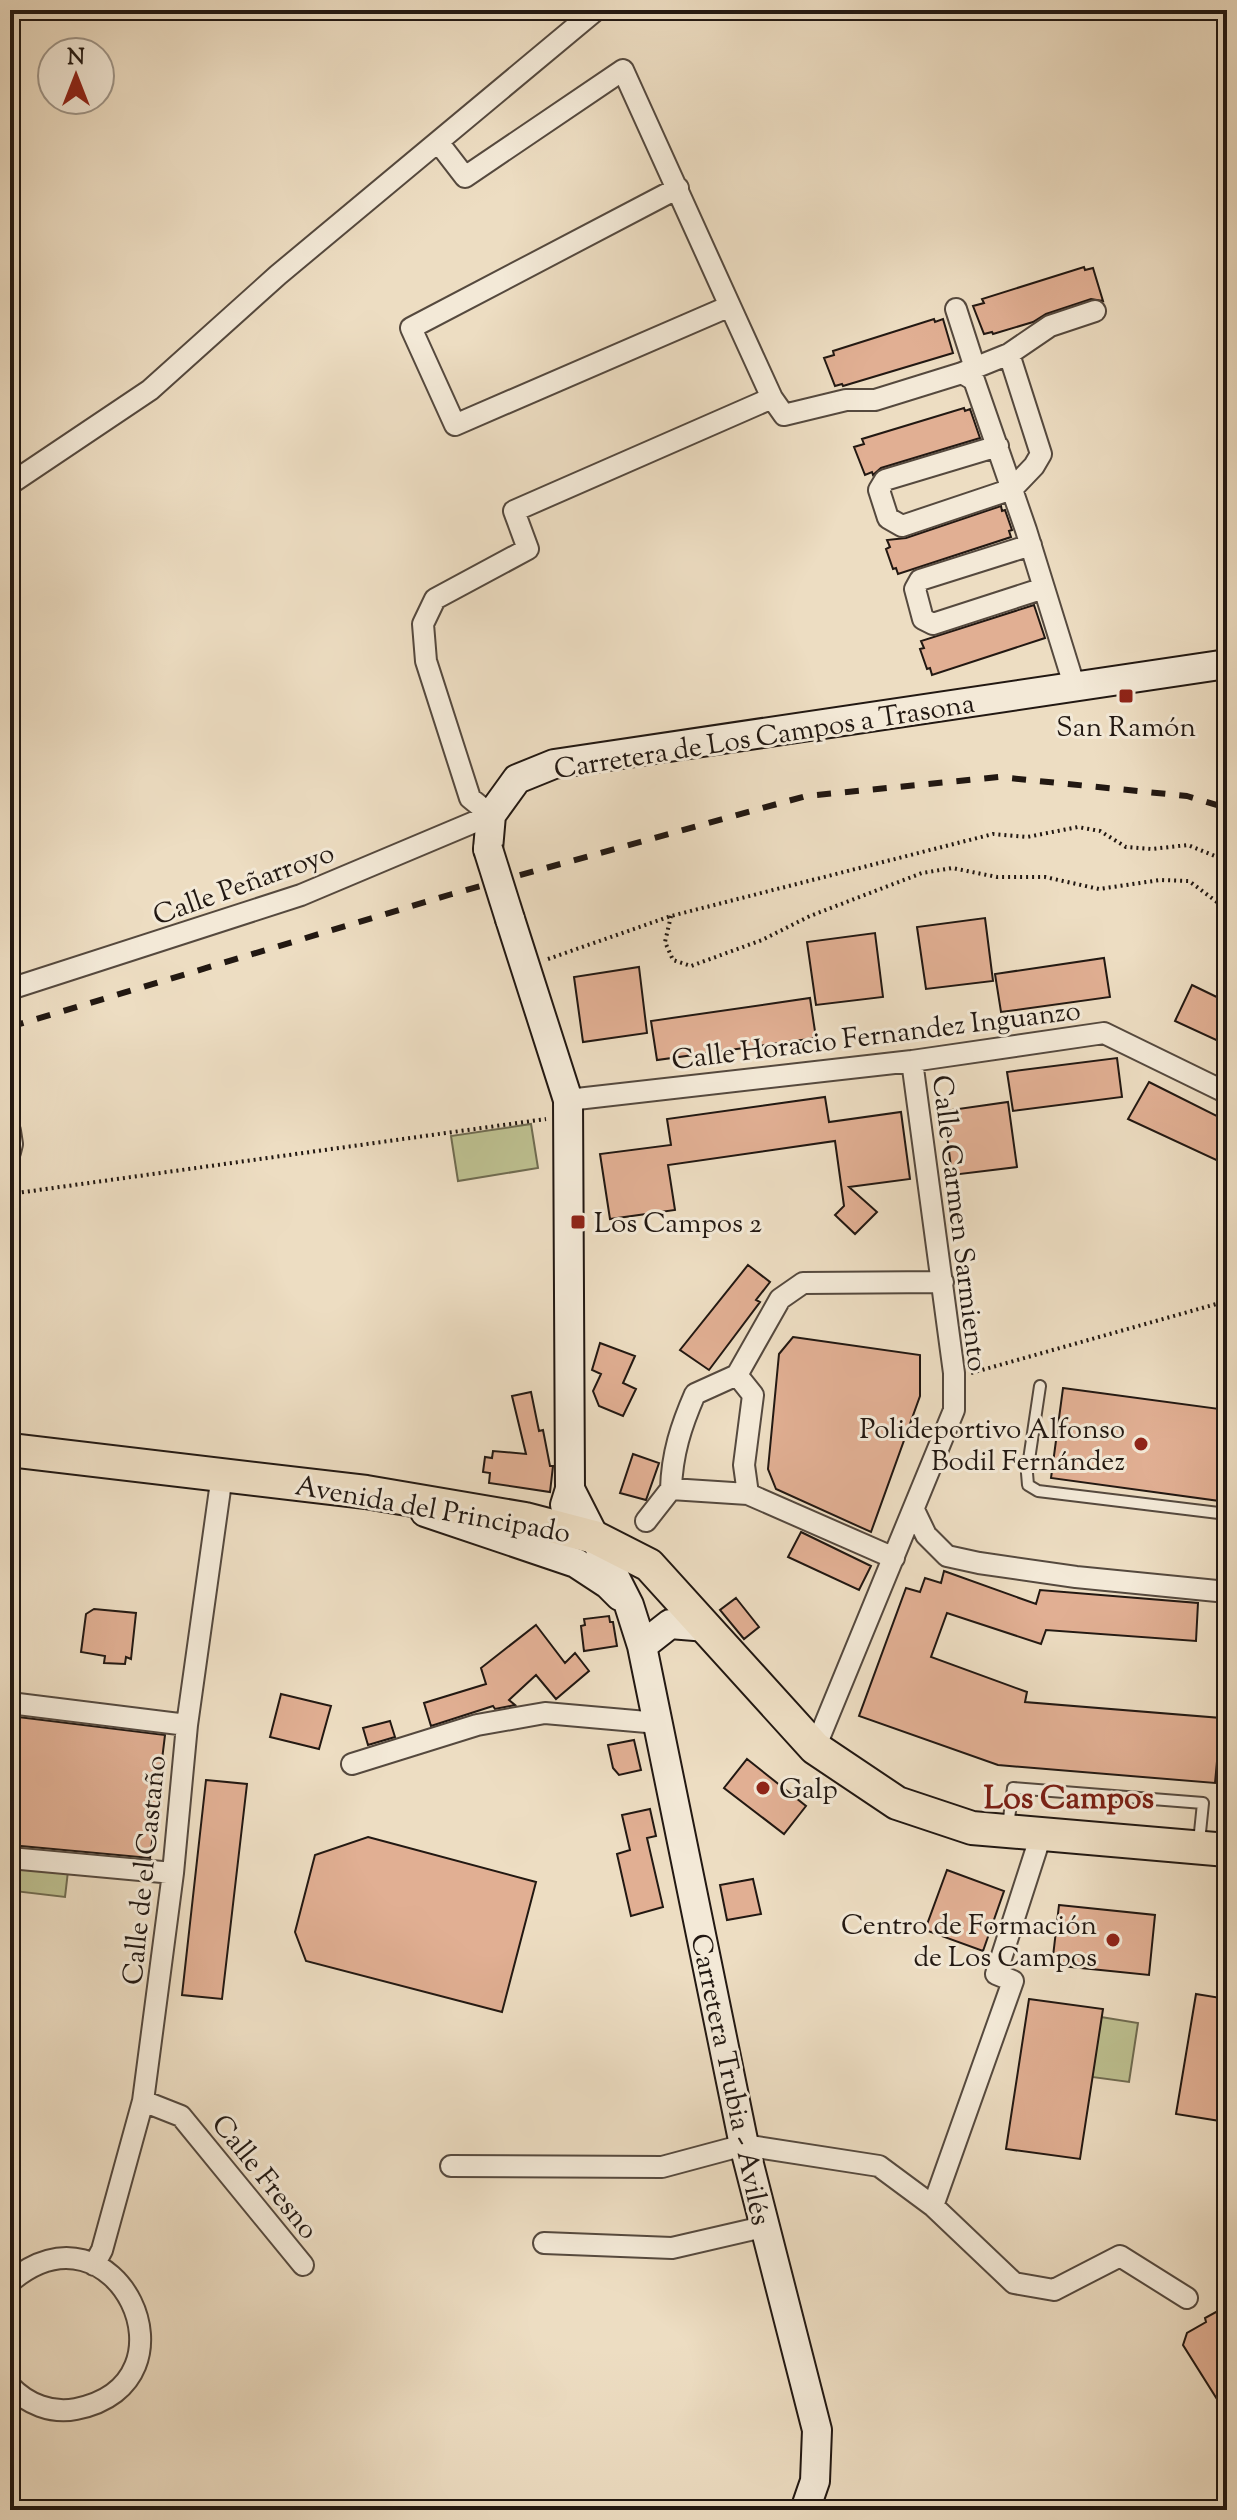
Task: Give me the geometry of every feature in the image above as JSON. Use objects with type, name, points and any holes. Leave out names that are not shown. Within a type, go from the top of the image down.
[{"type":"main road","name":"Avenida del Principado","points":[[10,1450],[366,1492],[525,1519],[594,1537],[649,1565],[815,1748],[897,1803],[972,1828],[1213,1849]]},
{"type":"street","points":[[10,484],[150,390],[278,275],[596,10]]},
{"type":"street","points":[[438,142],[465,177],[623,70],[778,407]]},
{"type":"street","points":[[678,188],[411,328],[455,425],[730,306]]},
{"type":"street","points":[[956,309],[968,370],[998,446],[1075,688]]},
{"type":"street","points":[[525,1519],[564,1508],[570,1489],[568,1108],[488,849],[491,815],[470,798],[426,661],[423,624],[435,599],[528,549],[514,511],[778,407],[875,400],[968,370],[1009,354],[1050,326],[1095,311]]},
{"type":"street","points":[[998,446],[885,480],[879,490],[888,518],[902,526],[1012,489],[1034,466],[1041,454],[1009,354]]},
{"type":"street","points":[[1031,545],[920,580],[915,589],[918,605],[923,619],[933,624],[1044,588]]},
{"type":"street","name":"Carretera de Los Campos a Trasona","points":[[491,815],[517,779],[554,764],[1227,664]]},
{"type":"street","name":"Calle Peñarroyo","points":[[10,989],[301,895],[491,815]]},
{"type":"street","name":"Calle Horacio Fernandez Inguanzo","points":[[568,1108],[1104,1033],[1227,1093]]},
{"type":"street","name":"Calle Carmen Sarmiento","points":[[815,1748],[954,1410],[954,1373],[912,1061]]},
{"type":"street","points":[[10,1131],[10,1152]]},
{"type":"street","points":[[646,1521],[671,1489],[672,1460],[695,1394],[737,1375],[780,1299],[803,1283],[943,1282]]},
{"type":"street","points":[[737,1375],[753,1395],[744,1465],[748,1494]]},
{"type":"street","name":"Calle de el Castaño","points":[[94,2265],[102,2250],[143,2101],[173,1873],[187,1725],[222,1475]]},
{"type":"street","name":"Carretera Trubia - Avilés","points":[[570,1489],[629,1605],[642,1646],[744,2145],[817,2430],[815,2481],[805,2510]]},
{"type":"street","points":[[671,1489],[748,1494],[894,1558]]},
{"type":"street","points":[[366,1492],[576,1563],[608,1584],[629,1605],[637,1585],[649,1580],[669,1585]]},
{"type":"street","points":[[914,1510],[926,1535],[947,1556],[1076,1577],[1227,1592]]},
{"type":"street","points":[[642,1646],[670,1624],[707,1627]]},
{"type":"street","points":[[10,1703],[187,1725]]},
{"type":"street","points":[[352,1764],[477,1725],[545,1713],[658,1723]]},
{"type":"street","points":[[933,2206],[1013,1981],[996,1974],[1041,1835]]},
{"type":"street","points":[[10,1858],[173,1873]]},
{"type":"street","name":"Calle Fresno","points":[[143,2101],[181,2116],[303,2265]]},
{"type":"street","points":[[451,2166],[662,2167],[744,2145],[879,2166],[933,2206],[1014,2283],[1054,2290],[1120,2256],[1187,2298]]},
{"type":"street","points":[[544,2243],[672,2248],[763,2227]]},
{"type":"street","points":[[10,2282],[29,2268],[50,2261],[72,2259],[94,2265],[116,2279],[132,2299],[140,2323],[140,2349],[131,2373],[115,2393],[92,2406],[67,2411],[42,2407],[19,2396],[10,2386]]},
{"type":"lane","points":[[1040,1386],[1027,1473],[1028,1485],[1038,1491],[1227,1514]]},
{"type":"lane","points":[[1007,1832],[1013,1788],[1203,1803],[1213,1849]]},
{"type":"path","points":[[526,966],[671,916],[993,834],[1027,837],[1078,827],[1100,831],[1126,847],[1152,849],[1188,845],[1227,861]]},
{"type":"path","points":[[671,916],[665,942],[673,960],[691,966],[922,873],[952,868],[997,877],[1045,877],[1099,889],[1160,880],[1189,881],[1221,905],[1227,905]]},
{"type":"path","points":[[10,1194],[568,1108]]},
{"type":"path","points":[[954,1373],[977,1372],[1227,1301]]},
{"type":"green space","points":[[531,1124],[538,1168],[458,1181],[451,1136]]},
{"type":"green space","points":[[18,1865],[68,1871],[65,1897],[14,1891]]},
{"type":"green space","points":[[1101,2017],[1138,2023],[1129,2082],[1092,2077]]},
{"type":"building","points":[[1084,267],[1085,270],[1093,268],[1103,301],[1091,299],[1046,314],[1033,322],[984,334],[973,306],[984,303],[982,299]]},
{"type":"building","points":[[934,319],[935,322],[943,319],[953,353],[835,386],[824,358],[834,355],[833,351]]},
{"type":"building","points":[[964,408],[965,411],[970,409],[980,438],[881,468],[873,475],[872,472],[865,475],[854,447],[864,444],[862,439]]},
{"type":"building","points":[[1001,506],[1012,530],[1009,531],[1011,537],[898,574],[896,568],[893,569],[886,549],[890,547],[887,540],[906,538]]},
{"type":"building","points":[[1034,605],[1045,638],[932,675],[930,668],[927,669],[920,649],[924,648],[921,641]]},
{"type":"building","points":[[985,918],[993,981],[926,989],[917,927]]},
{"type":"building","points":[[875,933],[883,997],[816,1005],[807,942]]},
{"type":"building","points":[[1104,958],[1110,997],[1001,1012],[995,974]]},
{"type":"building","points":[[639,967],[647,1033],[583,1042],[574,977]]},
{"type":"building","points":[[1192,985],[1227,1002],[1227,1045],[1175,1021]]},
{"type":"building","points":[[810,998],[816,1038],[657,1060],[651,1021]]},
{"type":"building","points":[[1117,1058],[1122,1097],[1013,1111],[1007,1072]]},
{"type":"building","points":[[1149,1082],[1227,1121],[1227,1165],[1128,1119]]},
{"type":"building","points":[[825,1097],[829,1122],[901,1112],[910,1179],[849,1187],[877,1212],[855,1234],[835,1215],[844,1206],[835,1141],[668,1165],[675,1210],[610,1219],[600,1154],[671,1145],[667,1119]]},
{"type":"building","points":[[1008,1102],[1017,1167],[952,1175],[944,1111]]},
{"type":"building","points":[[748,1265],[770,1282],[756,1300],[760,1302],[709,1370],[680,1350]]},
{"type":"building","points":[[793,1337],[920,1355],[920,1396],[871,1532],[776,1489],[768,1469],[779,1354]]},
{"type":"building","points":[[600,1343],[635,1356],[623,1383],[636,1389],[623,1416],[599,1406],[593,1391],[601,1374],[592,1370]]},
{"type":"building","name":"Polideportivo Alfonso Bodil Fernández","points":[[1063,1388],[1227,1410],[1227,1502],[1051,1478]]},
{"type":"building","points":[[531,1392],[539,1431],[543,1430],[550,1466],[553,1466],[550,1492],[489,1483],[490,1473],[483,1472],[485,1457],[492,1458],[493,1451],[526,1454],[512,1396]]},
{"type":"building","points":[[633,1454],[659,1463],[646,1500],[620,1493]]},
{"type":"building","points":[[801,1532],[871,1566],[859,1590],[788,1557]]},
{"type":"building","points":[[944,1571],[1036,1604],[1040,1590],[1198,1603],[1196,1641],[1046,1630],[1041,1644],[947,1613],[931,1657],[1027,1692],[1025,1702],[1221,1718],[1215,1783],[998,1765],[859,1716],[906,1588],[920,1592],[925,1578],[941,1583]]},
{"type":"building","points":[[736,1598],[759,1627],[744,1639],[720,1610]]},
{"type":"building","points":[[94,1609],[136,1613],[131,1659],[126,1657],[125,1664],[104,1663],[105,1656],[81,1652],[86,1614]]},
{"type":"building","points":[[609,1616],[617,1646],[584,1651],[581,1626],[585,1625],[584,1619]]},
{"type":"building","points":[[536,1625],[565,1663],[575,1653],[589,1671],[556,1699],[536,1675],[509,1700],[515,1705],[495,1709],[493,1706],[431,1726],[424,1703],[486,1684],[481,1668]]},
{"type":"building","points":[[281,1694],[331,1706],[319,1749],[270,1737]]},
{"type":"building","points":[[10,1716],[165,1735],[150,1858],[10,1845]]},
{"type":"building","points":[[390,1721],[395,1737],[368,1745],[363,1728]]},
{"type":"building","points":[[634,1740],[641,1770],[619,1775],[613,1768],[608,1745]]},
{"type":"building","points":[[747,1759],[806,1806],[784,1834],[724,1788]]},
{"type":"building","points":[[206,1780],[247,1784],[222,1999],[182,1995]]},
{"type":"building","points":[[650,1809],[656,1836],[647,1838],[663,1907],[631,1916],[617,1854],[630,1850],[622,1815]]},
{"type":"building","points":[[368,1837],[536,1882],[502,2012],[306,1961],[295,1932],[315,1855]]},
{"type":"building","points":[[947,1870],[1004,1891],[983,1951],[925,1930]]},
{"type":"building","points":[[753,1879],[761,1914],[727,1920],[720,1885]]},
{"type":"building","points":[[1059,1905],[1155,1915],[1149,1975],[1052,1965]]},
{"type":"building","points":[[1196,1994],[1227,1999],[1227,2096],[1223,2096],[1220,2121],[1176,2114]]},
{"type":"building","points":[[1029,1999],[1103,2009],[1080,2159],[1006,2149]]},
{"type":"building","points":[[1227,2306],[1227,2415],[1183,2345],[1187,2333]]},
{"type":"railway","points":[[10,1027],[452,894],[806,796],[999,777],[1187,796],[1227,808]]},
{"type":"place","name":"San Ramón","points":[[1126,696]]},
{"type":"place","name":"Los Campos 2","points":[[578,1222]]},
{"type":"place","name":"Polideportivo Alfonso Bodil Fernández","points":[[1141,1444]]},
{"type":"place","name":"Galp","points":[[763,1788]]},
{"type":"place","name":"Centro de Formación de Los Campos","points":[[1113,1940]]},
{"type":"district","name":"Los Campos","points":[[1069,1797]]}]
